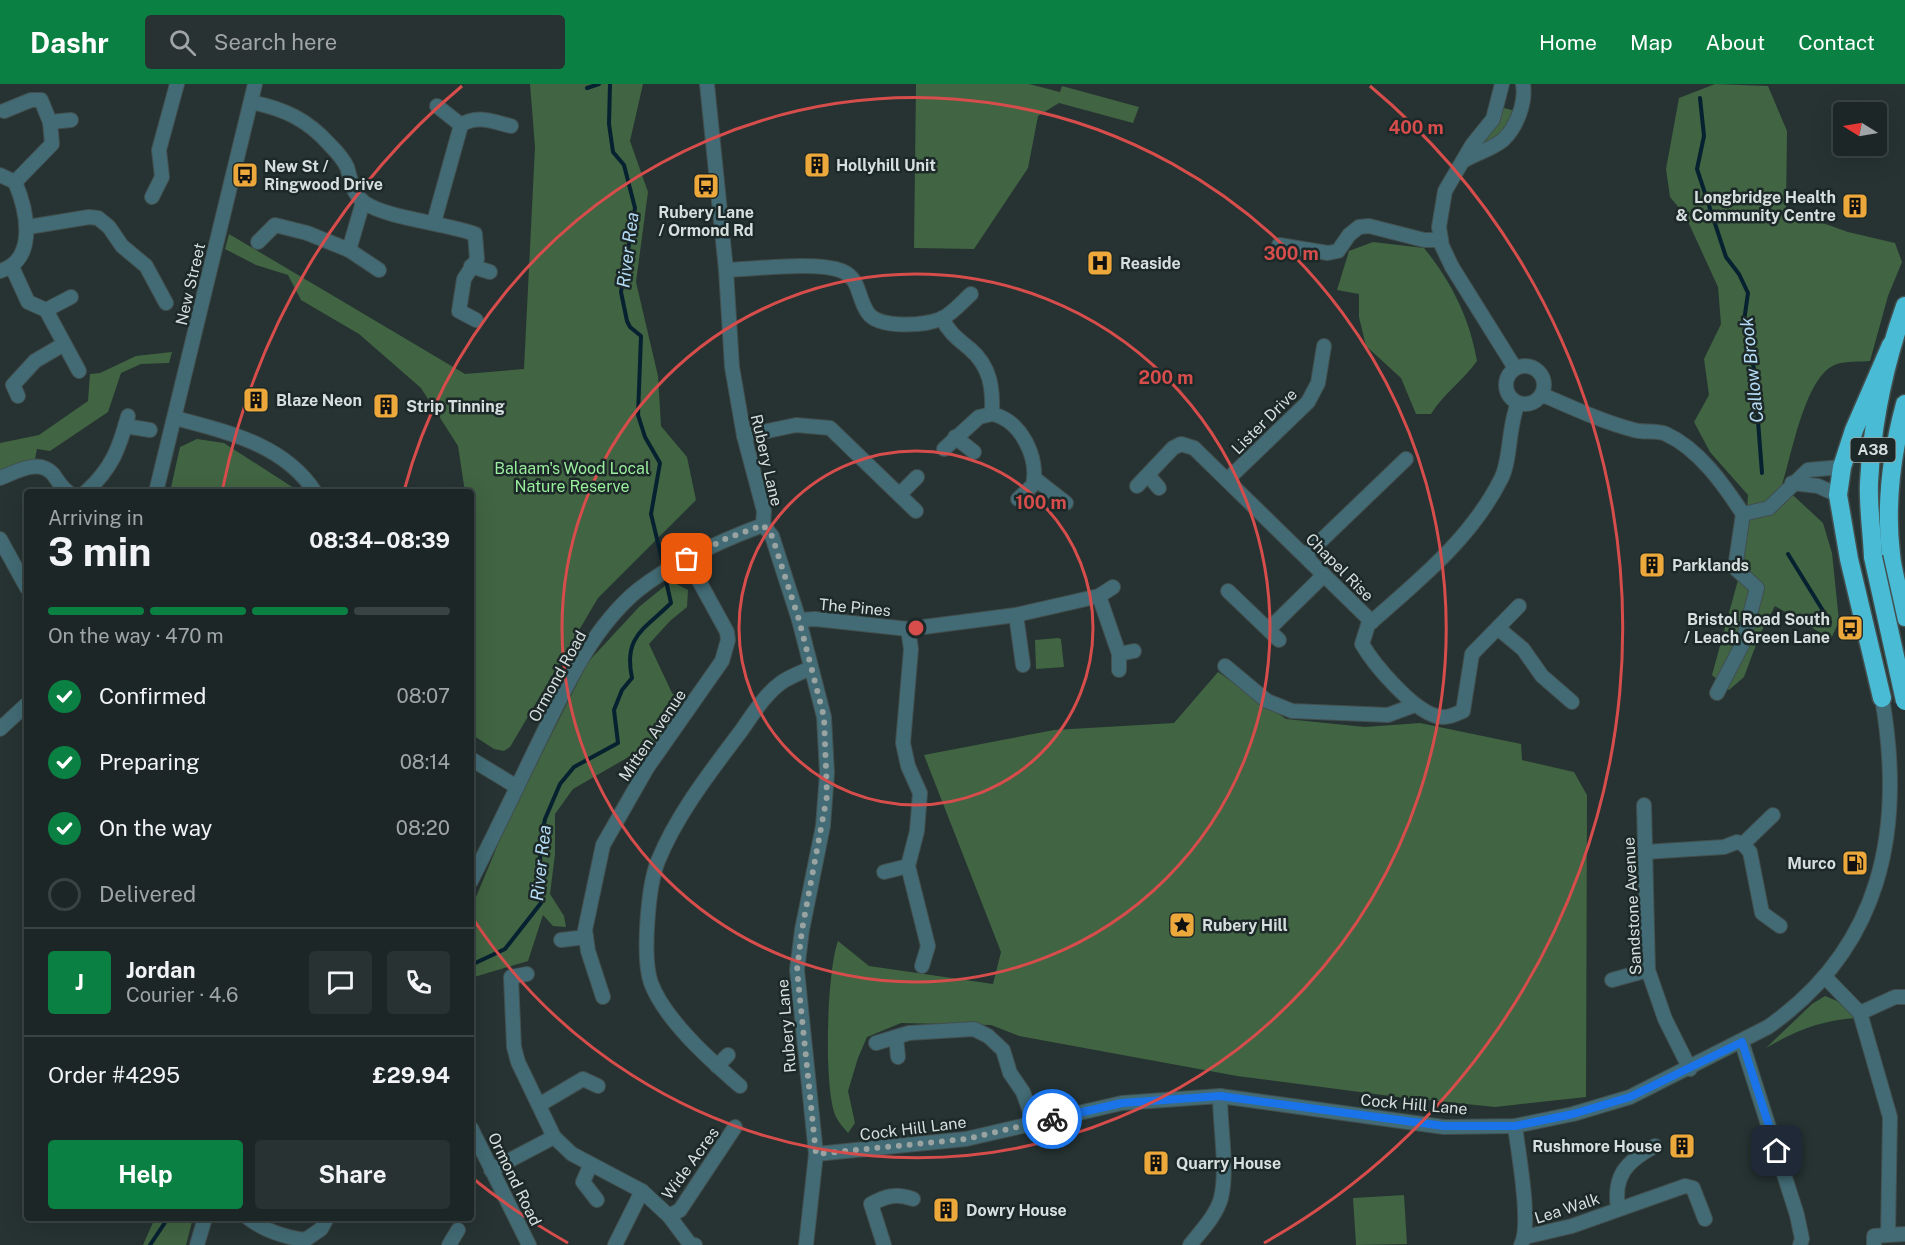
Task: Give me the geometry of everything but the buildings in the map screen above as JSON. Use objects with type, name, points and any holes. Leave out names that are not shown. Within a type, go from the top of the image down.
[{"type":"highway","name":"A38","points":[[1905,306],[1891,345],[1876,419],[1869,483],[1905,699]]},
{"type":"highway","points":[[1882,698],[1849,559],[1838,495],[1842,466],[1854,430],[1891,345]]},
{"type":"highway","name":"A38","points":[[1905,404],[1894,445],[1882,556],[1905,617]]},
{"type":"street","points":[[152,197],[162,177],[159,150],[177,84]]},
{"type":"street","name":"New Street","points":[[157,489],[176,418],[255,84]]},
{"type":"street","name":"Rubery Lane","points":[[707,84],[726,270],[732,367],[744,436],[764,511],[763,525],[772,536],[799,620],[824,717],[827,796],[802,930],[797,970],[816,1154],[806,1245]]},
{"type":"street","points":[[1502,84],[1492,119],[1472,145],[1445,191],[1441,206],[1441,240],[1452,267],[1515,368]]},
{"type":"street","points":[[1465,160],[1496,144],[1509,132],[1520,110],[1525,93],[1523,84]]},
{"type":"street","points":[[4,111],[31,100],[41,100],[50,122],[52,144],[15,182]]},
{"type":"street","points":[[251,102],[278,107],[308,124],[339,154],[346,165],[354,192],[363,202],[378,210],[434,222],[475,234],[477,259],[464,279],[459,311],[476,320]]},
{"type":"street","points":[[437,106],[461,125]]},
{"type":"street","points":[[434,222],[461,125],[469,120],[480,118],[511,126]]},
{"type":"street","points":[[50,122],[71,120]]},
{"type":"street","points":[[0,175],[15,182],[28,227],[23,253],[6,269],[28,302],[46,310],[79,371]]},
{"type":"street","points":[[349,250],[363,202]]},
{"type":"street","points":[[28,227],[89,217],[98,218],[109,227],[122,246],[146,266],[166,303]]},
{"type":"street","points":[[258,242],[275,225],[307,232],[349,250],[379,270]]},
{"type":"street","points":[[1279,245],[1328,253],[1338,251],[1349,235],[1359,227],[1369,226],[1424,240],[1441,240]]},
{"type":"street","points":[[471,266],[490,272]]},
{"type":"street","points":[[726,270],[819,267],[843,271],[856,281],[864,306],[870,316],[885,322],[910,324],[942,318],[971,294]]},
{"type":"street","points":[[46,310],[72,297]]},
{"type":"street","points":[[942,318],[950,333],[973,351],[986,368],[993,387],[992,414]]},
{"type":"street","points":[[18,396],[13,385],[35,361],[64,344]]},
{"type":"street","name":"Lister Drive","points":[[1227,480],[1308,402],[1318,383],[1324,346]]},
{"type":"street","points":[[1522,366],[1538,369],[1545,385],[1543,395],[1528,404],[1518,403],[1509,396],[1506,388],[1507,378],[1515,368],[1522,366]]},
{"type":"street","points":[[1543,395],[1604,422],[1638,431],[1665,433],[1688,448],[1726,489],[1743,514],[1735,568],[1757,588],[1742,645],[1717,693]]},
{"type":"street","name":"Chapel Rise","points":[[1137,486],[1173,448],[1181,444],[1194,448],[1372,622],[1466,535],[1503,477],[1512,419],[1518,403]]},
{"type":"street","points":[[944,449],[979,417],[992,414],[1001,416],[1019,431],[1034,460],[1033,485],[1018,499]]},
{"type":"street","points":[[176,418],[236,434],[282,456],[312,489]]},
{"type":"street","points":[[89,489],[102,478],[121,447],[127,421],[150,429]]},
{"type":"street","points":[[744,436],[796,425],[830,428],[916,511]]},
{"type":"street","points":[[955,437],[974,452]]},
{"type":"street","points":[[1305,556],[1406,459]]},
{"type":"street","points":[[0,478],[29,466],[40,467],[51,472],[65,489]]},
{"type":"street","points":[[1743,514],[1769,508],[1792,483],[1808,470],[1842,466]]},
{"type":"street","points":[[1148,475],[1159,488]]},
{"type":"street","points":[[900,494],[917,477]]},
{"type":"street","points":[[1034,478],[1066,503]]},
{"type":"street","points":[[1792,483],[1818,486],[1838,495]]},
{"type":"street","name":"Ormond Road","points":[[474,875],[582,659],[607,622],[638,590],[687,559],[725,539],[763,525]]},
{"type":"street","points":[[0,539],[24,583]]},
{"type":"street","name":"Mitten Avenue","points":[[603,997],[585,930],[603,845],[647,768],[705,688],[722,661],[725,650],[727,632],[687,559]]},
{"type":"street","points":[[1269,629],[1324,575]]},
{"type":"street","name":"The Pines","points":[[799,620],[815,619],[908,629],[1016,615],[1099,596],[1113,587]]},
{"type":"street","points":[[1228,591],[1279,640]]},
{"type":"street","points":[[1099,596],[1119,654],[1119,670]]},
{"type":"street","points":[[1372,622],[1362,644],[1369,656],[1415,705],[1436,716],[1451,717],[1463,711],[1472,654],[1499,629],[1519,606]]},
{"type":"street","points":[[1016,615],[1023,665]]},
{"type":"street","points":[[908,629],[911,649],[903,743],[908,766],[920,793],[917,831],[908,866],[934,946],[922,966]]},
{"type":"street","points":[[1499,629],[1523,649],[1542,675],[1572,702]]},
{"type":"street","points":[[1119,654],[1134,651]]},
{"type":"street","points":[[1225,666],[1267,701],[1292,711],[1388,715],[1415,705]]},
{"type":"street","points":[[740,1086],[717,1066],[661,1003],[651,984],[646,966],[646,949],[657,863],[678,821],[763,702],[782,682],[811,668]]},
{"type":"street","points":[[1882,698],[1891,688],[1905,684]]},
{"type":"street","points":[[1882,698],[1905,699]]},
{"type":"street","name":"Cock Hill Lane","points":[[816,1154],[966,1139],[1122,1103],[1220,1096],[1444,1126],[1515,1126],[1573,1114],[1630,1097],[1742,1042],[1789,1013],[1826,978],[1854,935],[1875,895],[1891,819],[1889,745],[1882,698]]},
{"type":"street","points":[[0,729],[24,707]]},
{"type":"street","points":[[474,761],[518,787]]},
{"type":"street","name":"Sandstone Avenue","points":[[1644,805],[1648,970],[1665,1019],[1690,1069]]},
{"type":"street","points":[[1743,844],[1773,815]]},
{"type":"street","points":[[1645,852],[1724,847],[1737,842],[1743,844],[1750,852],[1762,913],[1780,926]]},
{"type":"street","points":[[884,872],[908,866]]},
{"type":"street","points":[[561,940],[586,937]]},
{"type":"street","points":[[1612,981],[1648,970]]},
{"type":"street","points":[[491,1170],[554,1137],[518,1062],[514,1047],[511,977],[527,974]]},
{"type":"street","points":[[1826,978],[1860,1012],[1890,1117],[1888,1235]]},
{"type":"street","points":[[1860,1012],[1896,997],[1905,997]]},
{"type":"street","points":[[876,1042],[909,1033],[974,1029],[988,1036],[1003,1050],[1011,1073],[1023,1092],[1034,1124]]},
{"type":"street","points":[[896,1037],[898,1058]]},
{"type":"street","points":[[1742,1042],[1797,1215],[1802,1239],[1800,1245]]},
{"type":"street","points":[[717,1066],[728,1056]]},
{"type":"street","points":[[539,1105],[583,1079],[598,1086]]},
{"type":"street","points":[[1190,1245],[1211,1219],[1221,1199],[1223,1179],[1220,1096]]},
{"type":"street","points":[[1890,1117],[1905,1117]]},
{"type":"street","points":[[1515,1126],[1523,1241]]},
{"type":"street","name":"Wide Acres","points":[[669,1216],[680,1210],[735,1127]]},
{"type":"street","name":"Ormond Road","points":[[474,1134],[524,1244]]},
{"type":"street","name":"Wide Acres","points":[[554,1137],[572,1154],[590,1166],[642,1191],[669,1216],[690,1244],[695,1245]]},
{"type":"street","name":"Lea Walk","points":[[1618,1208],[1615,1190],[1630,1160],[1655,1146]]},
{"type":"street","points":[[590,1166],[584,1182],[597,1200]]},
{"type":"street","name":"Lea Walk","points":[[1523,1241],[1572,1227],[1618,1208],[1654,1199],[1685,1186],[1693,1188],[1705,1219]]},
{"type":"street","name":"Wide Acres","points":[[615,1245],[642,1191]]},
{"type":"street","points":[[884,1245],[871,1204],[886,1196],[901,1195],[913,1199]]},
{"type":"street","points":[[197,1245],[204,1221]]},
{"type":"street","points":[[252,1221],[284,1237],[305,1242],[321,1229],[325,1221]]},
{"type":"street","points":[[449,1245],[458,1230]]},
{"type":"street","points":[[1874,1245],[1874,1236],[1905,1234]]},
{"type":"green space","name":"Balaam's Wood Local Nature Reserve","points":[[530,84],[643,84],[630,141],[648,192],[636,282],[658,376],[661,426],[687,457],[696,500],[598,598],[510,747],[504,751],[494,749],[474,736],[474,489],[465,489],[458,446],[421,388],[359,334],[301,300],[288,275],[256,265],[225,249],[229,234],[465,374],[524,369],[535,147]]},
{"type":"green space","points":[[916,84],[1029,84],[1060,92],[1062,86],[1139,107],[1133,123],[1059,103],[1038,116],[1028,168],[974,249],[914,248]]},
{"type":"green space","points":[[1715,84],[1768,86],[1787,131],[1786,210],[1848,232],[1895,243],[1902,262],[1888,296],[1870,361],[1837,364],[1826,371],[1816,383],[1801,417],[1782,485],[1823,523],[1832,553],[1839,621],[1831,639],[1775,606],[1760,634],[1744,677],[1729,690],[1712,675],[1744,558],[1748,495],[1710,452],[1694,422],[1709,395],[1704,359],[1721,324],[1718,287],[1685,215],[1670,197],[1666,169],[1679,98]]},
{"type":"green space","points":[[1504,108],[1519,112],[1503,139],[1477,154],[1479,144]]},
{"type":"green space","points":[[1373,242],[1424,248],[1451,287],[1470,330],[1477,361],[1431,414],[1416,414],[1401,378],[1366,346],[1359,317],[1359,294],[1337,290],[1349,251]]},
{"type":"green space","points":[[172,352],[169,363],[141,364],[121,373],[108,412],[50,451],[37,449],[35,459],[0,471],[0,443],[39,435],[88,401],[90,374],[100,373],[136,356]]},
{"type":"green space","points":[[197,439],[224,443],[295,489],[171,489],[180,447]]},
{"type":"green space","points":[[671,581],[688,590],[687,607],[670,621],[649,644],[672,693],[684,705],[643,761],[632,755],[573,789],[555,814],[555,854],[550,894],[564,916],[566,927],[553,926],[543,915],[528,961],[474,977],[474,902],[501,837],[588,662],[639,607]]},
{"type":"green space","points":[[1061,639],[1064,667],[1036,669],[1035,640]]},
{"type":"green space","points":[[1218,672],[1286,719],[1365,727],[1420,723],[1521,744],[1522,760],[1574,772],[1587,795],[1586,1097],[1495,1107],[1398,1097],[1237,1076],[1019,1036],[991,1025],[901,1023],[867,1037],[848,1091],[855,1123],[848,1133],[836,1117],[829,1082],[829,1002],[838,941],[869,966],[993,984],[1001,952],[924,755],[1054,730],[1174,723]]},
{"type":"green space","points":[[1825,996],[1837,1001],[1856,1018],[1809,1027],[1766,1048],[1812,1004]]},
{"type":"green space","points":[[1404,1195],[1407,1244],[1356,1245],[1353,1198]]},
{"type":"green space","points":[[154,1221],[192,1221],[186,1245],[143,1245]]},
{"type":"waterway","points":[[587,88],[599,84]]},
{"type":"waterway","name":"River Rea","points":[[610,84],[609,124],[613,152],[624,165],[635,208],[621,292],[627,321],[630,327],[641,336],[638,415],[645,437],[660,463],[651,514],[664,568]]},
{"type":"waterway","name":"Callow Brook","points":[[1700,98],[1704,136],[1697,169],[1726,257],[1739,274],[1748,293],[1744,321],[1754,369],[1762,473]]},
{"type":"waterway","name":"Callow Brook","points":[[1788,554],[1830,622]]},
{"type":"waterway","name":"River Rea","points":[[474,964],[505,949],[541,903],[540,845],[545,819],[560,784],[574,767],[618,743],[614,710],[622,690],[632,678],[630,664],[634,643],[638,634],[671,603],[665,576]]},
{"type":"waterway","name":"River Rea","points":[[150,1245],[166,1221]]},
{"type":"way so far","points":[[687,559],[725,539],[763,525],[772,536],[799,620],[824,717],[827,796],[802,930],[797,970],[812,1134],[816,1154],[966,1139],[1052,1119]]},
{"type":"place","name":"Hollyhill Unit","points":[[817,165]]},
{"type":"place","name":"New St / Ringwood Drive","points":[[245,175]]},
{"type":"place","name":"Rubery Lane / Ormond Rd","points":[[706,186]]},
{"type":"place","name":"Longbridge Health & Community Centre","points":[[1855,206]]},
{"type":"place","name":"Reaside","points":[[1100,263]]},
{"type":"place","name":"Blaze Neon","points":[[256,400]]},
{"type":"place","name":"Strip Tinning","points":[[386,406]]},
{"type":"place","name":"Parklands","points":[[1652,565]]},
{"type":"place","name":"Bristol Road South / Leach Green Lane","points":[[1850,628]]},
{"type":"place","name":"Murco","points":[[1855,863]]},
{"type":"place","name":"Rubery Hill","points":[[1182,925]]},
{"type":"place","name":"Rushmore House","points":[[1682,1146]]},
{"type":"place","name":"Quarry House","points":[[1156,1163]]},
{"type":"place","name":"Dowry House","points":[[946,1210]]},
{"type":"route","points":[[1052,1119],[1122,1103],[1162,1098],[1220,1096],[1369,1118],[1444,1126],[1515,1126],[1573,1114],[1630,1097],[1742,1042],[1777,1151]]}]
